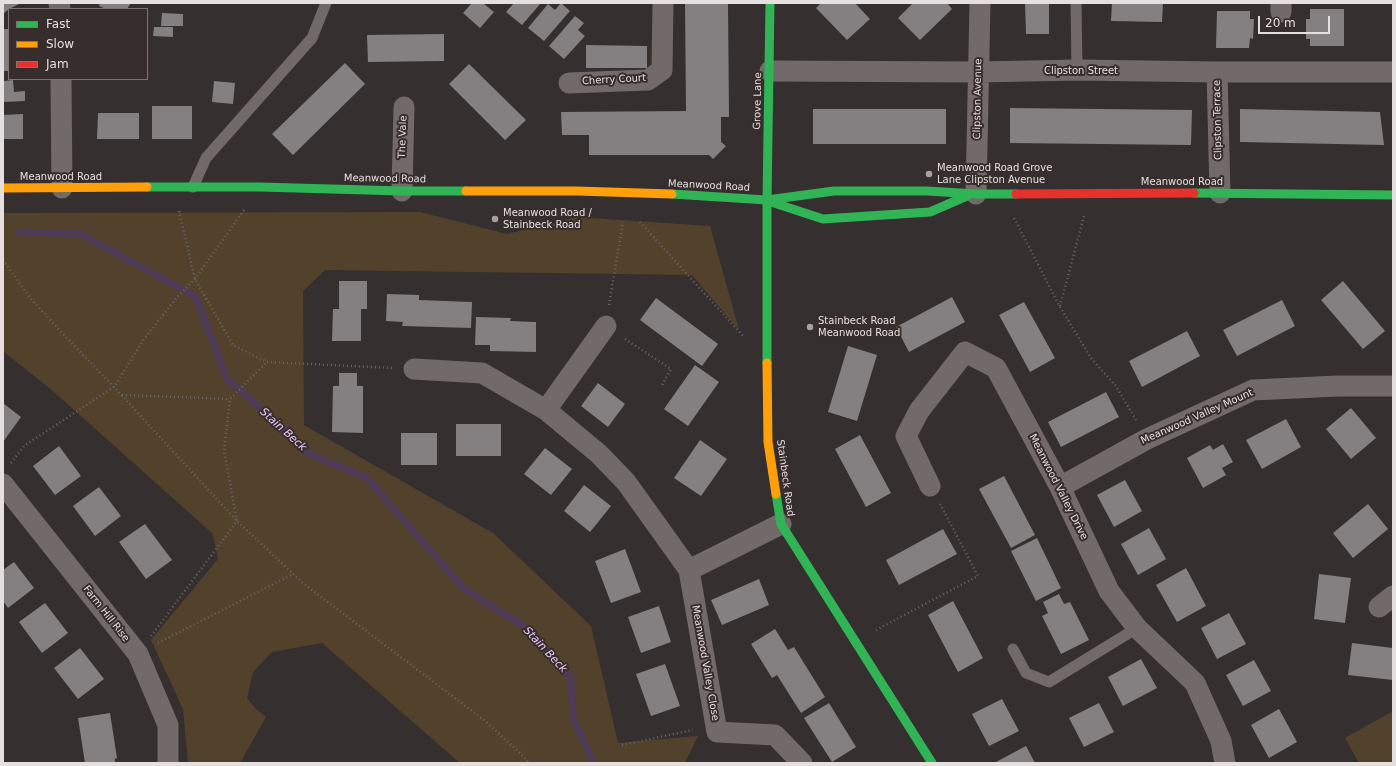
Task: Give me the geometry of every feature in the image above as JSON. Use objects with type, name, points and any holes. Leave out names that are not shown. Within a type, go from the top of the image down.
[{"type":"street","name":"Cherry Court","points":[[568,83],[648,80],[662,70],[663,3]]},
{"type":"street","name":"Grove Lane","points":[[767,200],[770,3]]},
{"type":"street","name":"Clipston Avenue","points":[[974,194],[980,3]]},
{"type":"street","name":"Clipston Street","points":[[770,71],[978,72],[1077,70],[1393,72]]},
{"type":"street","name":"Clipston Terrace","points":[[1217,72],[1220,193]]},
{"type":"street","points":[[61,80],[62,188]]},
{"type":"street","name":"The Vale","points":[[402,191],[404,107]]},
{"type":"street","name":"Meanwood Road","points":[[3,188],[260,187],[402,191],[577,191],[680,194],[767,200],[834,191],[927,191],[974,194],[1220,193],[1393,195]]},
{"type":"street","name":"Meanwood Road","points":[[767,200],[824,219],[930,212],[974,194]]},
{"type":"street","name":"Stainbeck Road","points":[[767,200],[768,442],[781,524],[932,763]]},
{"type":"street","points":[[546,410],[606,326]]},
{"type":"street","name":"Meanwood Valley Drive","points":[[930,486],[906,436],[919,411],[965,352],[996,368],[1060,487],[1108,591],[1137,628],[1196,683],[1221,741],[1225,763]]},
{"type":"street","name":"Meanwood Valley Close","points":[[414,369],[482,372],[546,410],[598,454],[626,482],[689,570],[717,732],[775,735],[802,763]]},
{"type":"street","name":"Meanwood Valley Mount","points":[[1060,487],[1147,439],[1254,390],[1338,386],[1393,386]]},
{"type":"street","name":"Farm Hill Rise","points":[[5,475],[138,654],[168,725],[168,763]]},
{"type":"street","points":[[689,570],[781,524]]},
{"type":"lane","points":[[193,187],[206,158],[312,38],[326,3]]},
{"type":"lane","points":[[1076,3],[1077,70]]},
{"type":"lane","points":[[1014,649],[1026,673],[1049,682],[1137,628]]},
{"type":"path","points":[[173,187],[195,279],[232,345],[267,362],[414,369]]},
{"type":"path","points":[[5,475],[24,446],[114,386],[144,339],[176,297],[195,279],[260,187]]},
{"type":"path","points":[[1060,307],[1090,193]]},
{"type":"path","points":[[1001,194],[1060,307],[1091,358],[1116,386],[1147,439]]},
{"type":"path","points":[[623,222],[606,326],[671,369],[661,387]]},
{"type":"path","points":[[640,222],[743,336]]},
{"type":"path","points":[[3,260],[31,299],[114,386],[237,521],[304,584],[484,720],[529,763]]},
{"type":"path","points":[[138,654],[237,521],[224,451],[230,399],[267,362]]},
{"type":"path","points":[[122,395],[230,399]]},
{"type":"path","points":[[854,641],[978,576],[930,486]]},
{"type":"path","points":[[138,654],[293,574]]},
{"type":"path","points":[[622,745],[698,729],[717,732]]},
{"type":"shaded area","points":[[420,212],[507,234],[577,217],[710,226],[739,330],[692,275],[325,270],[303,291],[304,425],[493,533],[591,626],[618,743],[698,736],[685,763],[460,763],[322,643],[272,652],[253,672],[247,698],[255,708],[266,717],[240,763],[188,763],[183,709],[151,640],[218,559],[213,534],[54,392],[3,351],[3,213]]},
{"type":"shaded area","points":[[1393,711],[1393,763],[1359,763],[1345,738]]},
{"type":"building","points":[[3,3],[19,3],[11,8],[8,8],[3,14]]},
{"type":"building","points":[[100,3],[131,3],[128,8],[104,8],[99,6]]},
{"type":"building","points":[[472,3],[483,3],[494,12],[480,28],[463,13]]},
{"type":"building","points":[[514,3],[541,3],[522,25],[506,12]]},
{"type":"building","points":[[561,3],[570,11],[544,41],[528,28],[548,4],[555,10]]},
{"type":"building","points":[[685,3],[728,3],[729,117],[721,117],[721,142],[726,146],[713,159],[709,155],[589,155],[589,135],[562,135],[561,112],[686,111]]},
{"type":"building","points":[[821,3],[855,3],[870,19],[847,40],[816,8]]},
{"type":"building","points":[[913,3],[947,3],[952,9],[920,40],[898,18]]},
{"type":"building","points":[[1025,3],[1049,3],[1049,34],[1026,34]]},
{"type":"building","points":[[1112,3],[1163,3],[1162,22],[1111,21]]},
{"type":"building","points":[[1310,9],[1344,9],[1344,46],[1310,46],[1310,39],[1306,39],[1306,19],[1310,19]]},
{"type":"building","points":[[1217,11],[1250,11],[1250,19],[1254,19],[1253,39],[1250,38],[1249,48],[1216,48]]},
{"type":"building","points":[[162,13],[183,14],[183,26],[161,26]]},
{"type":"building","points":[[575,16],[584,23],[578,30],[585,36],[564,59],[549,46]]},
{"type":"building","points":[[154,27],[173,27],[173,37],[153,36]]},
{"type":"building","points":[[3,29],[8,29],[8,71],[3,71]]},
{"type":"building","points":[[444,34],[444,61],[368,62],[367,35]]},
{"type":"building","points":[[586,45],[647,46],[647,68],[586,68]]},
{"type":"building","points":[[345,63],[365,84],[293,155],[272,134]]},
{"type":"building","points":[[469,64],[526,120],[505,140],[449,84]]},
{"type":"building","points":[[13,80],[14,92],[25,91],[25,101],[4,102],[4,81]]},
{"type":"building","points":[[214,81],[235,83],[233,104],[212,102]]},
{"type":"building","points":[[152,106],[192,106],[192,139],[152,139]]},
{"type":"building","points":[[1010,108],[1192,110],[1191,145],[1010,143]]},
{"type":"building","points":[[813,109],[946,109],[946,144],[813,144]]},
{"type":"building","points":[[1240,109],[1380,112],[1384,145],[1240,142]]},
{"type":"building","points":[[98,113],[139,113],[139,139],[97,139]]},
{"type":"building","points":[[23,114],[23,139],[3,139],[3,115]]},
{"type":"building","points":[[339,281],[367,281],[367,309],[361,309],[361,341],[332,341],[333,309],[339,309]]},
{"type":"building","points":[[1343,281],[1385,331],[1363,349],[1321,300]]},
{"type":"building","points":[[387,294],[419,295],[419,300],[472,302],[471,328],[402,326],[403,322],[386,321]]},
{"type":"building","points":[[952,297],[965,322],[909,352],[896,327]]},
{"type":"building","points":[[656,298],[718,344],[702,366],[640,320]]},
{"type":"building","points":[[1282,300],[1295,326],[1237,356],[1223,330]]},
{"type":"building","points":[[1024,302],[1055,358],[1030,372],[999,315]]},
{"type":"building","points":[[476,317],[511,318],[510,321],[536,322],[536,352],[490,351],[490,345],[475,345]]},
{"type":"building","points":[[1187,331],[1200,356],[1142,387],[1129,361]]},
{"type":"building","points":[[848,346],[877,355],[857,421],[828,412]]},
{"type":"building","points":[[695,365],[719,382],[688,426],[664,409]]},
{"type":"building","points":[[339,373],[357,373],[357,386],[363,386],[363,433],[332,432],[333,386],[339,386]]},
{"type":"building","points":[[598,383],[625,404],[608,427],[581,406]]},
{"type":"building","points":[[1106,392],[1119,417],[1061,447],[1048,422]]},
{"type":"building","points":[[3,403],[21,417],[3,442]]},
{"type":"building","points":[[1351,408],[1376,438],[1351,459],[1326,429]]},
{"type":"building","points":[[1286,419],[1301,447],[1262,469],[1246,440]]},
{"type":"building","points":[[456,424],[501,424],[501,456],[456,456]]},
{"type":"building","points":[[401,433],[437,433],[437,465],[401,465]]},
{"type":"building","points":[[860,435],[891,493],[866,507],[835,449]]},
{"type":"building","points":[[700,440],[727,459],[701,496],[674,478]]},
{"type":"building","points":[[1223,444],[1233,462],[1222,468],[1226,475],[1203,488],[1187,458],[1210,445],[1213,450]]},
{"type":"building","points":[[59,446],[81,476],[55,495],[33,466]]},
{"type":"building","points":[[545,448],[572,469],[551,495],[524,474]]},
{"type":"building","points":[[1004,476],[1035,535],[1011,548],[979,489]]},
{"type":"building","points":[[1125,480],[1142,511],[1114,527],[1097,495]]},
{"type":"building","points":[[584,485],[611,506],[590,532],[564,511]]},
{"type":"building","points":[[99,487],[121,516],[95,536],[73,506]]},
{"type":"building","points":[[1368,504],[1388,529],[1353,558],[1333,533]]},
{"type":"building","points":[[145,524],[172,560],[146,579],[119,542]]},
{"type":"building","points":[[1149,528],[1166,559],[1138,575],[1121,544]]},
{"type":"building","points":[[943,529],[957,554],[899,585],[886,560]]},
{"type":"building","points":[[1037,538],[1061,588],[1036,601],[1011,551]]},
{"type":"building","points":[[625,549],[641,592],[611,603],[595,561]]},
{"type":"building","points":[[14,562],[34,588],[8,608],[3,601],[3,570]]},
{"type":"building","points":[[1186,568],[1206,606],[1177,622],[1156,585]]},
{"type":"building","points":[[1319,574],[1351,578],[1345,623],[1314,619]]},
{"type":"building","points":[[759,579],[769,605],[722,625],[711,600]]},
{"type":"building","points":[[1059,594],[1064,604],[1070,602],[1089,640],[1061,654],[1042,616],[1048,613],[1043,602]]},
{"type":"building","points":[[953,601],[983,658],[958,672],[928,615]]},
{"type":"building","points":[[45,603],[68,633],[42,653],[19,622]]},
{"type":"building","points":[[659,606],[671,642],[641,653],[628,617]]},
{"type":"building","points":[[1229,613],[1246,644],[1217,659],[1201,628]]},
{"type":"building","points":[[775,629],[788,650],[794,647],[825,697],[801,713],[777,675],[772,678],[751,644]]},
{"type":"building","points":[[1352,643],[1393,648],[1393,680],[1348,675]]},
{"type":"building","points":[[80,648],[104,679],[78,699],[54,668]]},
{"type":"building","points":[[1141,659],[1157,688],[1123,706],[1108,677]]},
{"type":"building","points":[[1254,660],[1271,691],[1243,706],[1226,675]]},
{"type":"building","points":[[665,664],[680,706],[651,716],[636,674]]},
{"type":"building","points":[[1002,699],[1019,731],[989,746],[972,714]]},
{"type":"building","points":[[829,703],[856,747],[832,762],[804,718]]},
{"type":"building","points":[[1099,703],[1114,732],[1084,747],[1069,718]]},
{"type":"building","points":[[1279,709],[1297,742],[1269,758],[1251,725]]},
{"type":"building","points":[[110,713],[117,758],[115,759],[115,763],[85,763],[78,718]]},
{"type":"building","points":[[1026,746],[1035,763],[996,762]]},
{"type":"waterway","name":"Stain Beck","points":[[19,232],[81,234],[196,297],[227,379],[262,409],[310,454],[367,478],[464,589],[522,625],[571,677],[573,718],[594,763]]},
{"type":"traffic: fast","points":[[767,363],[767,200],[770,3]]},
{"type":"traffic: fast","points":[[147,187],[260,187],[402,191],[466,191]]},
{"type":"traffic: fast","points":[[672,194],[767,200],[834,191],[927,191],[976,194],[1016,194]]},
{"type":"traffic: fast","points":[[1194,193],[1393,195]]},
{"type":"traffic: fast","points":[[771,202],[823,219],[930,212],[967,196]]},
{"type":"traffic: fast","points":[[776,494],[781,524],[932,763]]},
{"type":"traffic: slow","points":[[3,188],[147,187]]},
{"type":"traffic: slow","points":[[466,191],[577,191],[672,194]]},
{"type":"traffic: slow","points":[[767,363],[768,442],[776,494]]},
{"type":"traffic: jam","points":[[1016,194],[1194,193]]},
{"type":"place","name":"Meanwood Road Grove Lane Clipston Avenue","points":[[929,174]]},
{"type":"place","name":"Meanwood Road / Stainbeck Road","points":[[495,219]]},
{"type":"place","name":"Stainbeck Road Meanwood Road","points":[[810,327]]}]
